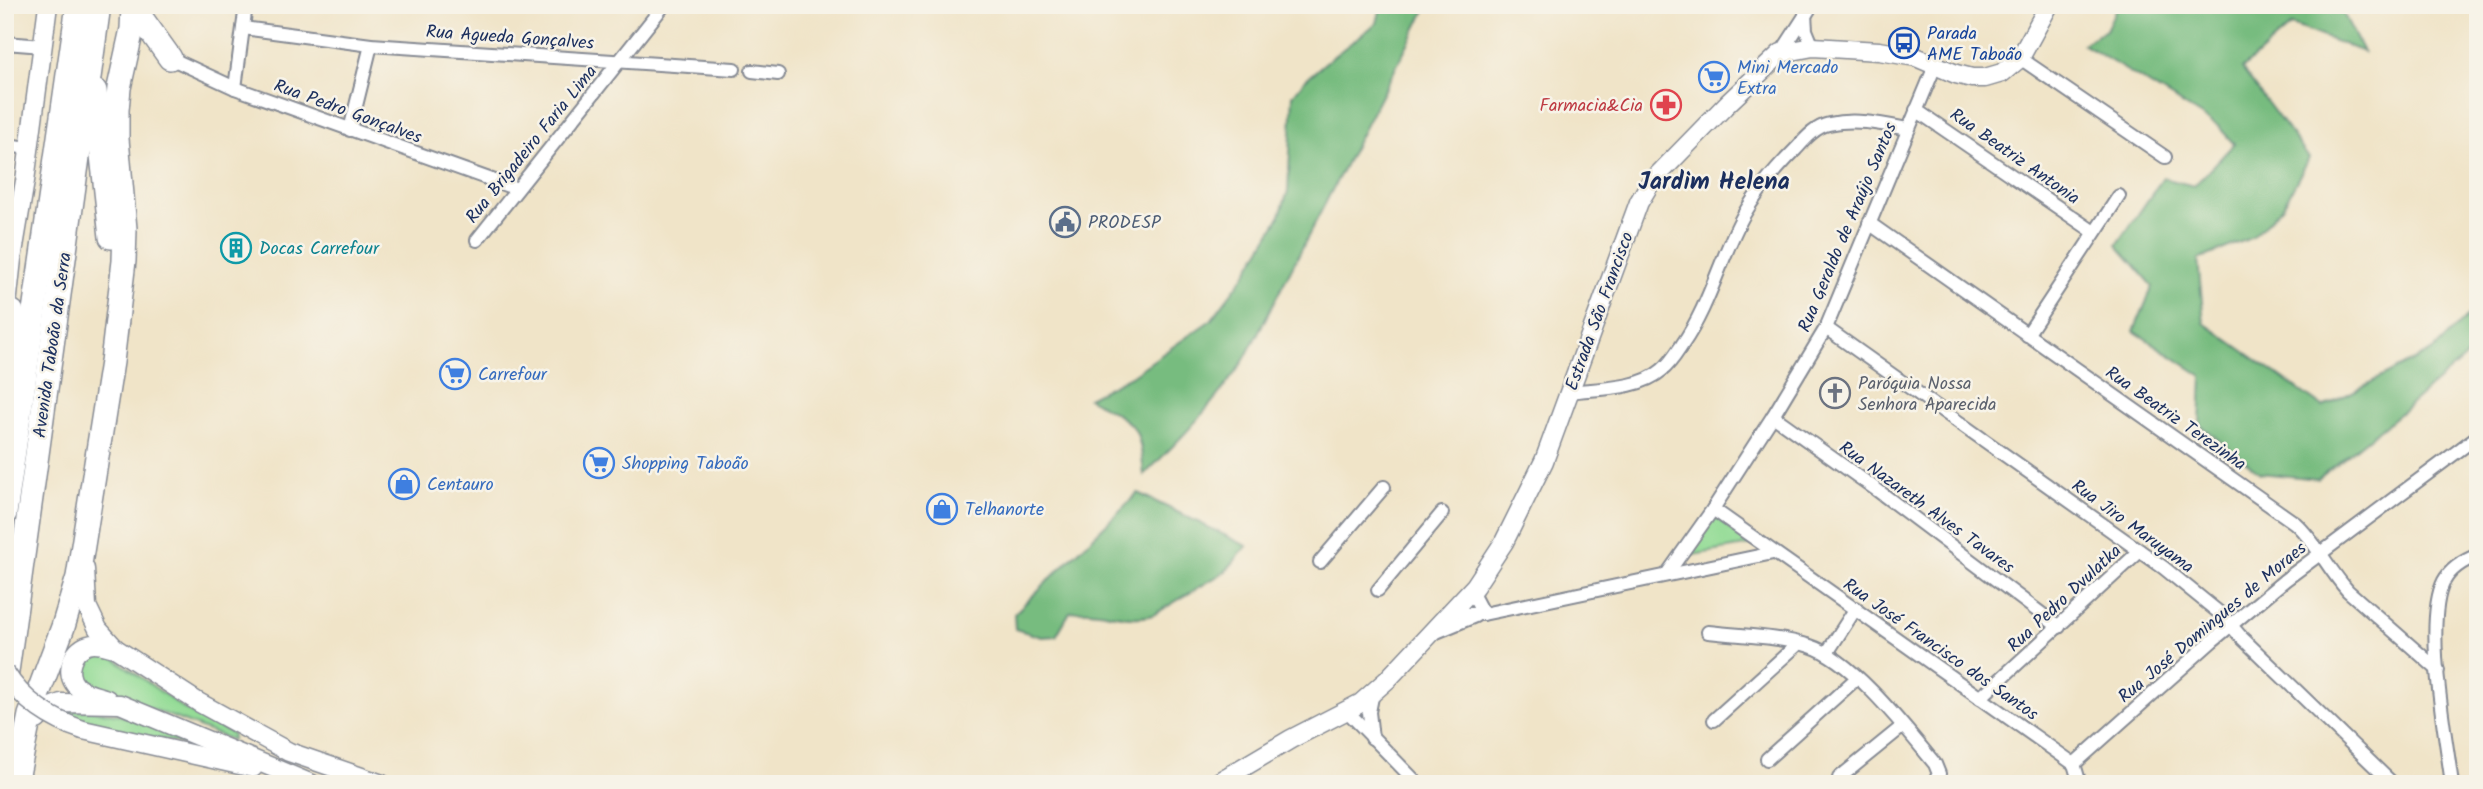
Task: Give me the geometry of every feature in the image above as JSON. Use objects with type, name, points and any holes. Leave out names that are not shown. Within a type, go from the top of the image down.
[{"type":"highway","name":"Avenida Taboão da Serra","points":[[5,513],[78,5]]},
{"type":"highway","name":"Avenida Taboão da Serra","points":[[5,686],[99,5]]},
{"type":"highway","points":[[132,7],[170,58]]},
{"type":"highway","points":[[16,784],[30,715],[73,595],[87,530],[124,261],[125,229],[117,110],[132,29],[132,7]]},
{"type":"highway","points":[[126,60],[154,56],[170,58]]},
{"type":"highway","points":[[89,68],[97,98],[118,303]]},
{"type":"main road","points":[[5,324],[9,273],[30,148],[48,5]]},
{"type":"main road","points":[[1781,53],[1812,47],[1879,51],[1916,57],[1972,78],[1985,78],[2002,73],[2020,58],[2043,7]]},
{"type":"main road","name":"Estrada São Francisco","points":[[1215,784],[1291,739],[1361,703],[1475,586],[1504,542],[1544,461],[1632,217],[1651,182],[1781,53]]},
{"type":"main road","points":[[5,451],[14,384],[15,320],[9,273]]},
{"type":"main road","points":[[87,530],[84,582],[87,606],[98,629],[115,648],[198,702],[289,752],[382,784]]},
{"type":"main road","points":[[115,648],[96,643],[85,646],[75,654],[71,663],[71,675],[79,689],[312,784]]},
{"type":"main road","points":[[5,672],[33,704],[56,720],[83,730],[291,776]]},
{"type":"main road","points":[[26,741],[31,729],[48,708],[61,703],[120,704]]},
{"type":"street","points":[[235,88],[246,5]]},
{"type":"street","name":"Rua Brigadeiro Faria Lima","points":[[477,240],[664,5]]},
{"type":"street","points":[[1809,9],[1806,30],[1812,47]]},
{"type":"street","points":[[1781,53],[1809,9]]},
{"type":"street","name":"Rua Agueda Gonçalves","points":[[243,28],[371,45],[734,69]]},
{"type":"street","points":[[5,43],[43,46]]},
{"type":"street","points":[[350,130],[371,45]]},
{"type":"street","name":"Rua Pedro Gonçalves","points":[[170,58],[235,88],[517,189]]},
{"type":"street","points":[[2020,58],[2165,157]]},
{"type":"street","name":"Rua Geraldo de Araújo Santos","points":[[1667,574],[1713,509],[1826,328],[1935,66]]},
{"type":"street","points":[[752,71],[778,74]]},
{"type":"street","name":"Rua Beatriz Antonia","points":[[1916,110],[2094,232]]},
{"type":"street","points":[[1570,392],[1628,385],[1662,371],[1706,304],[1742,217],[1758,192],[1811,133],[1826,124],[1838,122],[1869,121],[1908,129]]},
{"type":"street","points":[[5,145],[30,148]]},
{"type":"street","points":[[2027,335],[2119,196]]},
{"type":"street","name":"Rua Beatriz Terezinha","points":[[1869,223],[2295,523],[2310,537],[2336,578],[2348,591],[2438,670]]},
{"type":"street","name":"Rua Jiro Maruyama","points":[[1826,328],[2140,551],[2222,615],[2393,784]]},
{"type":"street","name":"Rua Nazareth Alves Tavares","points":[[1773,416],[2059,627]]},
{"type":"street","name":"Rua José Domingues de Moraes","points":[[2074,764],[2231,625],[2304,565],[2478,436]]},
{"type":"street","points":[[1320,562],[1384,487]]},
{"type":"street","name":"Rua José Francisco dos Santos","points":[[1713,509],[2074,764]]},
{"type":"street","points":[[1378,590],[1442,513]]},
{"type":"street","name":"Rua Pedro Dvulatka","points":[[1980,698],[2140,551]]},
{"type":"street","points":[[1430,635],[1479,615],[1773,552]]},
{"type":"street","points":[[2452,784],[2438,670],[2435,631],[2437,611],[2445,580],[2458,565],[2478,555]]},
{"type":"street","points":[[1475,586],[1474,597],[1479,615]]},
{"type":"street","points":[[1455,608],[1479,615]]},
{"type":"street","points":[[1827,653],[1856,608]]},
{"type":"street","points":[[1708,632],[1769,638],[1827,653],[1857,678],[1936,764],[1939,774],[1933,784]]},
{"type":"street","points":[[1714,720],[1798,644]]},
{"type":"street","points":[[1767,759],[1857,678]]},
{"type":"street","points":[[1372,739],[1369,712],[1373,692]]},
{"type":"street","points":[[1346,710],[1418,784]]},
{"type":"street","points":[[1839,778],[1903,726]]},
{"type":"street","points":[[2074,764],[2080,783]]},
{"type":"green space","points":[[1376,5],[1428,5],[1244,360],[1197,420],[1144,475],[1135,430],[1120,416],[1088,398],[1131,376],[1211,320],[1245,275],[1279,218],[1288,191],[1293,95],[1304,81],[1326,62],[1377,23],[1380,11]]},
{"type":"green space","points":[[2118,5],[2339,5],[2363,52],[2292,25],[2242,69],[2309,158],[2283,206],[2253,237],[2198,260],[2204,323],[2323,407],[2434,350],[2478,305],[2478,346],[2318,479],[2260,473],[2200,425],[2202,376],[2134,331],[2153,286],[2117,245],[2163,178],[2194,186],[2234,144],[2218,126],[2083,44],[2106,30]]},
{"type":"green space","points":[[1138,493],[1247,546],[1226,571],[1153,615],[1132,617],[1091,611],[1070,612],[1056,636],[1042,637],[1015,629],[1014,614]]},
{"type":"green space","points":[[1713,515],[1751,545],[1687,556]]},
{"type":"green space","points":[[93,649],[110,655],[186,710],[233,734],[232,740],[89,685],[83,666]]},
{"type":"green space","points":[[89,710],[117,714],[228,752],[143,736],[65,716],[60,711]]},
{"type":"place","name":"Parada AME Taboão","points":[[1904,43]]},
{"type":"place","name":"Mini Mercado Extra","points":[[1714,77]]},
{"type":"place","name":"Farmacia&Cia","points":[[1666,105]]},
{"type":"place","name":"PRODESP","points":[[1065,222]]},
{"type":"place","name":"Docas Carrefour","points":[[236,248]]},
{"type":"place","name":"Carrefour","points":[[455,374]]},
{"type":"place","name":"Paróquia Nossa Senhora Aparecida","points":[[1835,393]]},
{"type":"place","name":"Shopping Taboão","points":[[599,463]]},
{"type":"place","name":"Centauro","points":[[404,484]]},
{"type":"place","name":"Telhanorte","points":[[942,509]]},
{"type":"district","name":"Jardim Helena","points":[[1714,181]]}]
